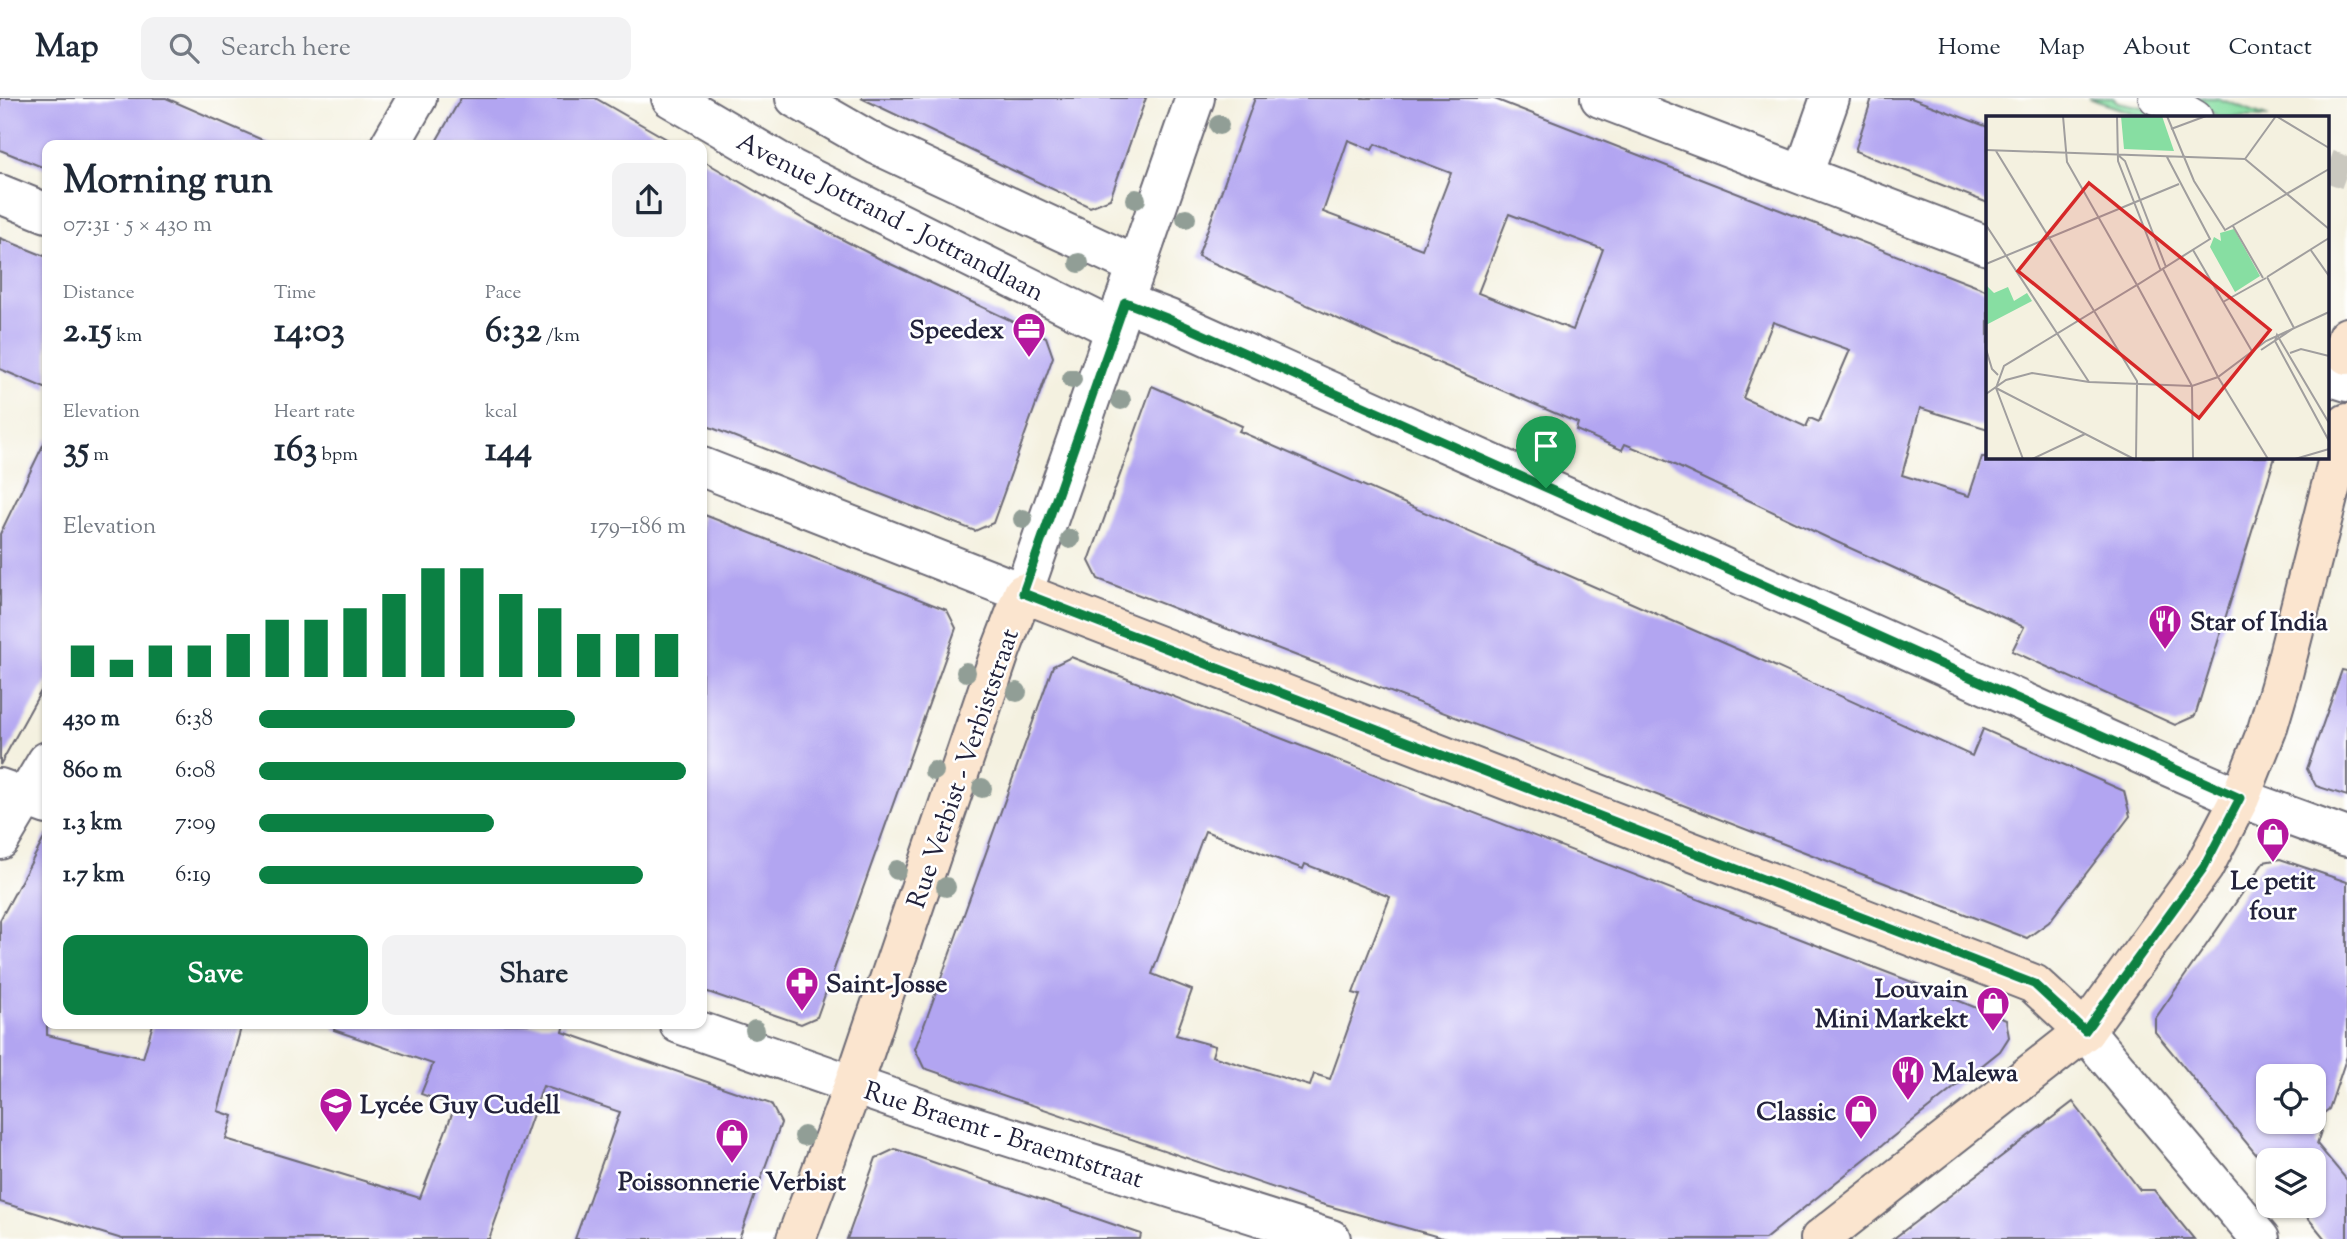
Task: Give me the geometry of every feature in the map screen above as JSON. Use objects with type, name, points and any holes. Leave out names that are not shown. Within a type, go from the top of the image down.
[{"type":"main road","points":[[2347,337],[2344,346],[2347,355]]},
{"type":"main road","points":[[1820,1239],[2085,1031],[2204,867],[2240,798],[2267,730],[2347,423]]},
{"type":"main road","points":[[1023,593],[2034,984],[2085,1031]]},
{"type":"main road","name":"Rue Verbist - Verbiststraat","points":[[796,1239],[853,1086],[1001,650],[1023,593]]},
{"type":"street","points":[[393,140],[416,98]]},
{"type":"street","name":"Avenue Jottrand - Jottrandlaan","points":[[671,98],[792,169],[1119,316],[1169,319],[2240,798],[2347,837]]},
{"type":"street","points":[[795,98],[877,145],[1137,266]]},
{"type":"street","name":"Rue Verbist - Verbiststraat","points":[[1023,593],[1195,98]]},
{"type":"street","points":[[1600,98],[1986,245]]},
{"type":"street","points":[[1803,174],[1830,98]]},
{"type":"street","points":[[2155,98],[2194,116]]},
{"type":"street","points":[[0,194],[42,211]]},
{"type":"street","points":[[2330,377],[2347,383]]},
{"type":"street","points":[[707,469],[1023,593]]},
{"type":"street","points":[[0,840],[42,769]]},
{"type":"street","name":"Rue Braemt - Braemtstraat","points":[[693,1029],[940,1115],[1331,1239]]},
{"type":"street","points":[[2085,1031],[2260,1239]]},
{"type":"green space","points":[[2088,98],[2113,98],[2164,116],[2142,116]]},
{"type":"green space","points":[[2188,98],[2217,98],[2266,116],[2217,116]]},
{"type":"building","points":[[0,98],[166,98],[263,140],[42,140],[42,167],[0,150]]},
{"type":"building","points":[[461,98],[595,98],[668,140],[437,140]]},
{"type":"building","points":[[861,98],[1146,98],[1110,199],[1090,207]]},
{"type":"building","points":[[1255,98],[1492,98],[1986,290],[1986,428],[1920,408],[1902,475],[1969,496],[1982,457],[2275,458],[2195,716],[2175,725],[2012,651],[2024,627],[1664,460],[1625,444],[1622,450],[1576,430],[1578,423],[1198,256]],"holes":[[[1348,140],[1372,150],[1375,144],[1451,173],[1422,249],[1323,212]],[[1509,214],[1603,249],[1573,330],[1478,293]],[[1773,322],[1850,350],[1819,422],[1810,418],[1806,427],[1743,398]]]},
{"type":"building","points":[[1872,98],[1911,98],[1986,126],[1986,202],[1855,151]]},
{"type":"building","points":[[707,163],[807,221],[880,259],[1046,337],[1053,357],[993,523],[975,531],[707,426]]},
{"type":"building","points":[[0,238],[42,255],[42,387],[0,369]]},
{"type":"building","points":[[1152,386],[1242,426],[1239,431],[1748,654],[1972,756],[1983,729],[2124,791],[2130,816],[2049,922],[2027,938],[1098,579],[1089,561]]},
{"type":"building","points":[[42,447],[42,689],[0,765],[0,534]]},
{"type":"building","points":[[707,516],[947,610],[956,628],[817,1017],[801,1024],[707,992]]},
{"type":"building","points":[[1071,657],[1930,989],[2006,1020],[2009,1037],[2000,1051],[1765,1239],[1446,1239],[1318,1203],[924,1068],[915,1049],[1053,666]],"holes":[[[1205,831],[1303,869],[1305,864],[1390,897],[1353,993],[1360,995],[1330,1079],[1314,1074],[1310,1086],[1212,1056],[1215,1046],[1176,1035],[1192,990],[1152,974]]]},
{"type":"building","points":[[2342,670],[2347,671],[2347,796],[2316,786],[2307,769]]},
{"type":"building","points":[[42,842],[42,1029],[47,1029],[47,1035],[143,1058],[152,1029],[241,1029],[218,1111],[233,1116],[226,1139],[420,1198],[455,1106],[421,1094],[433,1064],[334,1029],[564,1029],[563,1032],[771,1104],[781,1123],[739,1239],[575,1239],[620,1112],[543,1086],[489,1239],[122,1239],[0,1202],[0,920]]},
{"type":"building","points":[[2280,859],[2347,882],[2347,1056],[2329,1109],[2326,1111],[2326,1064],[2256,1064],[2256,1134],[2320,1134],[2317,1144],[2320,1148],[2256,1148],[2256,1154],[2155,1032],[2155,1019],[2264,862]]},
{"type":"building","points":[[2073,1102],[2140,1190],[2154,1190],[2194,1239],[1893,1239]]},
{"type":"building","points":[[895,1149],[1141,1234],[1140,1239],[847,1239],[876,1158]]},
{"type":"building","points":[[2326,1155],[2347,1180],[2347,1239],[2325,1239],[2308,1218],[2326,1218]]},
{"type":"tunnel","points":[[2330,167],[2347,173]]},
{"type":"place","name":"Speedex","points":[[1029,359]]},
{"type":"place","name":"Star of India","points":[[2165,651]]},
{"type":"place","name":"Le petit four","points":[[2273,864]]},
{"type":"place","name":"Saint-Josse","points":[[802,1013]]},
{"type":"place","name":"Louvain Mini Markekt","points":[[1993,1033]]},
{"type":"place","name":"Malewa","points":[[1908,1102]]},
{"type":"place","name":"Lycée Guy Cudell","points":[[336,1134]]},
{"type":"place","name":"Classic","points":[[1861,1141]]},
{"type":"place","name":"Poissonnerie Verbist","points":[[732,1165]]},
{"type":"route","points":[[1125,302],[1169,319],[1546,488],[2240,798],[2204,867],[2085,1031],[2034,984],[1023,593],[1125,302]]}]
